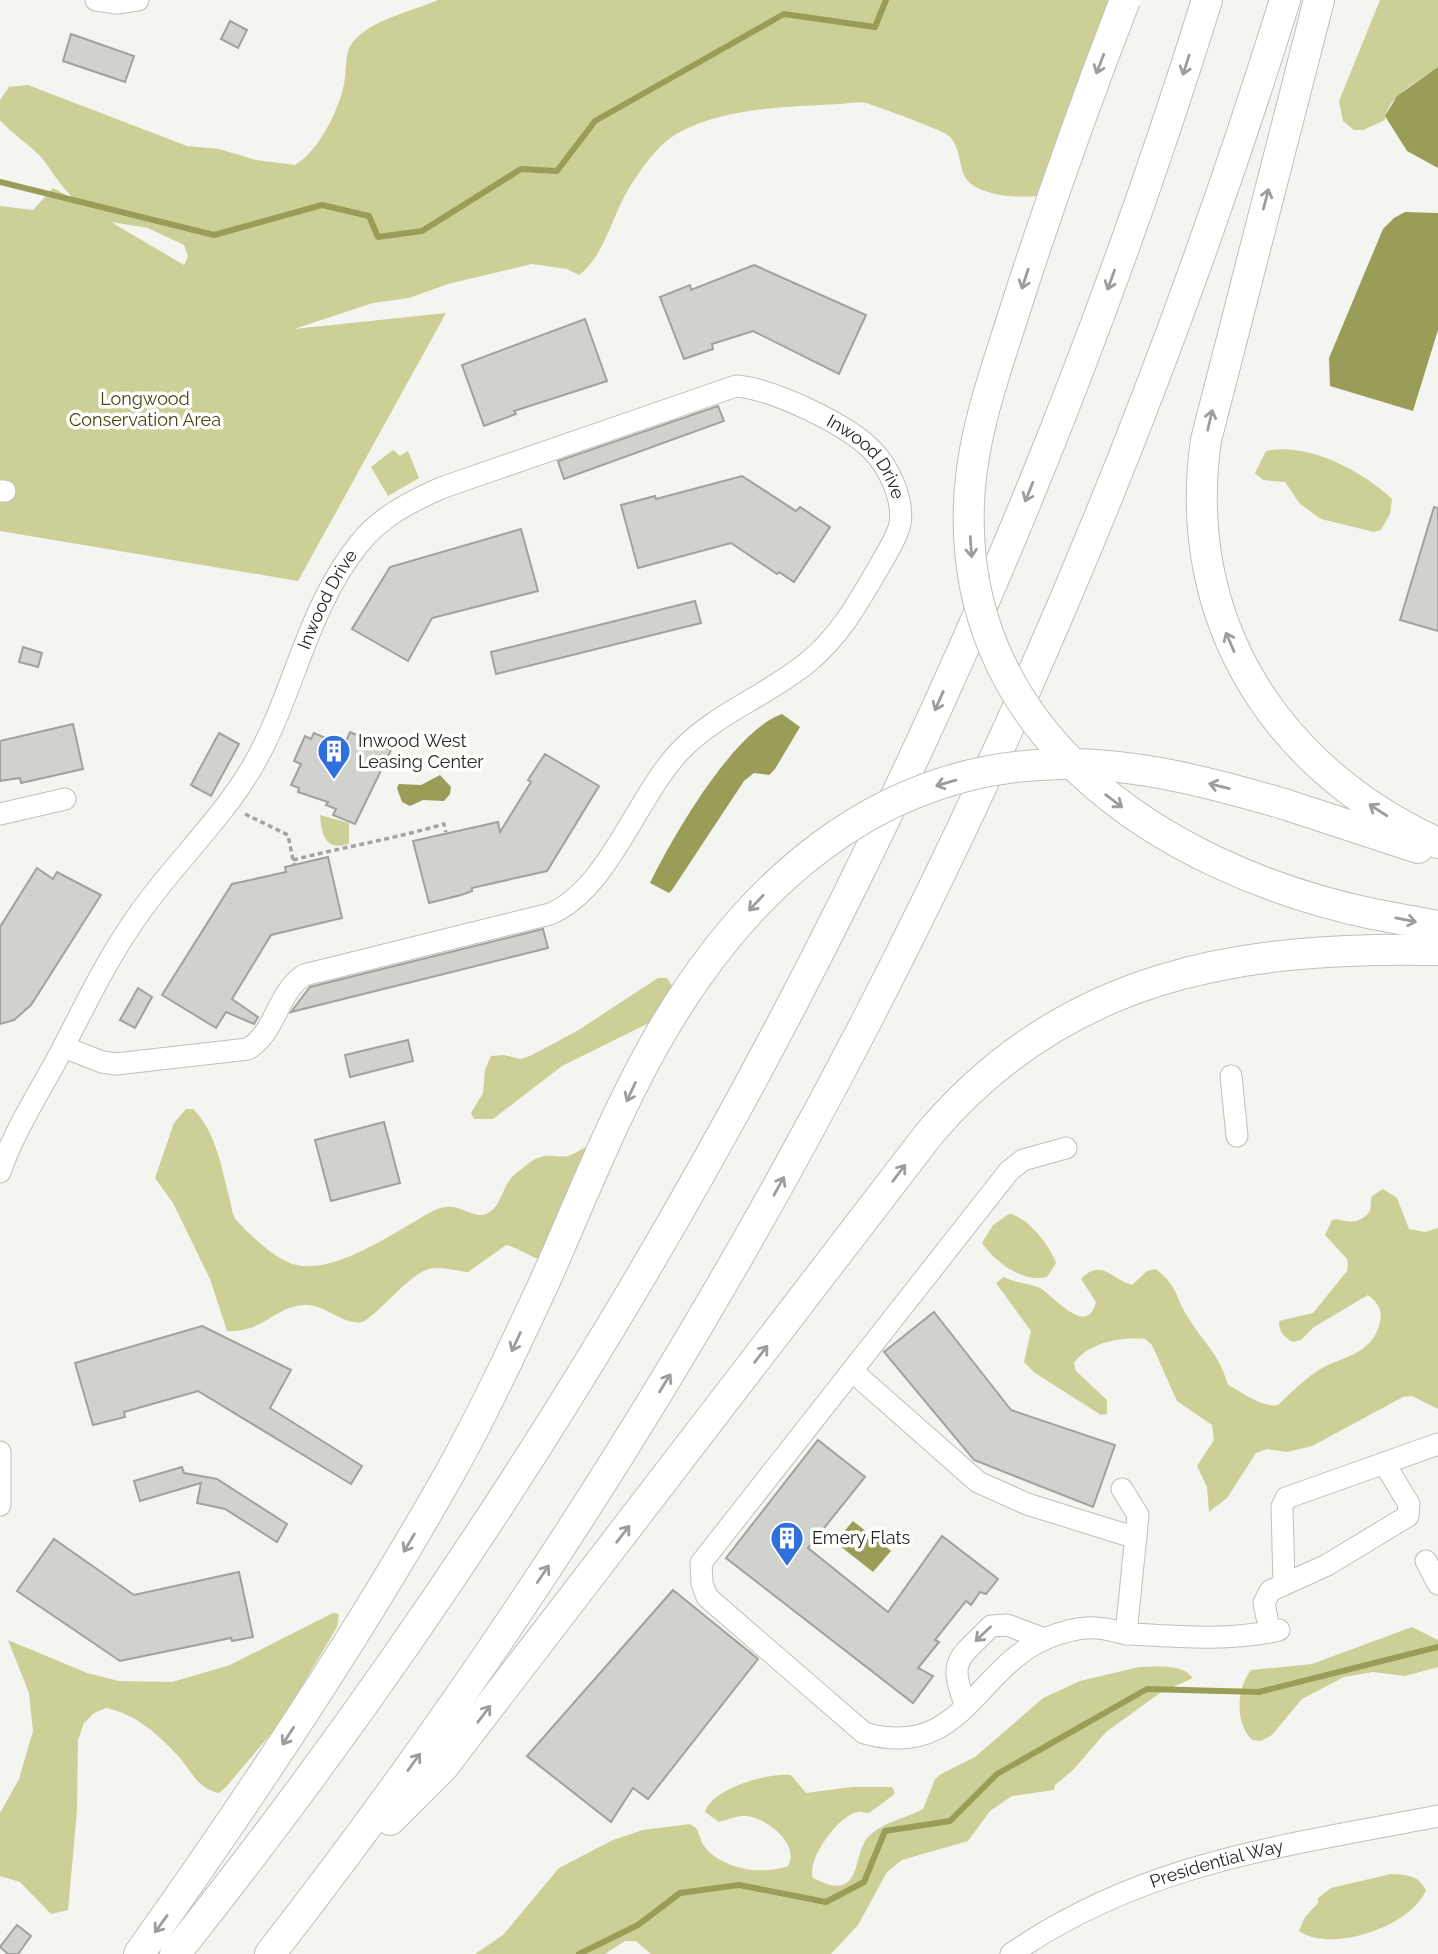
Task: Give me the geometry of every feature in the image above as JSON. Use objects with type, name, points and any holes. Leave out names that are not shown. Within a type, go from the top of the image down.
[{"type":"highway","points":[[1125,0],[1030,265],[976,445],[969,505],[970,542],[983,614],[1002,666],[1030,714],[1067,760],[1110,799],[1172,839],[1248,877],[1299,896],[1438,926]]},
{"type":"highway","points":[[175,1954],[342,1733],[496,1508],[640,1277],[775,1037],[891,804],[1014,529],[1109,286],[1207,0]]},
{"type":"highway","points":[[270,1954],[458,1699],[606,1477],[741,1254],[878,1002],[1023,701],[1104,509],[1193,277],[1285,0]]},
{"type":"highway","points":[[1319,0],[1206,440],[1201,508],[1205,554],[1219,615],[1231,644],[1254,688],[1279,723],[1308,755],[1341,784],[1379,811],[1438,843]]},
{"type":"highway","points":[[139,1954],[238,1812],[424,1518],[476,1424],[545,1281],[642,1068],[693,982],[763,895],[793,867],[836,834],[869,814],[933,786],[1001,769],[1062,764],[1171,775],[1284,804],[1438,855]]},
{"type":"highway","points":[[320,1889],[443,1767],[929,1134],[989,1071],[1029,1040],[1070,1015],[1116,995],[1172,977],[1259,959],[1323,951],[1438,950]]},
{"type":"street","points":[[96,0],[117,3],[138,0]]},
{"type":"street","name":"Inwood Drive","points":[[0,1172],[19,1127],[64,1046],[139,912],[227,806],[267,738],[311,631],[343,566],[376,526],[421,496],[716,390],[736,386],[750,387],[779,398],[854,435],[877,455],[894,486],[900,524],[888,551],[845,625],[826,646],[786,679],[719,717],[690,741],[655,782],[594,879],[567,905],[550,914],[304,975],[288,991],[262,1037],[248,1049],[116,1064],[102,1062],[64,1046]]},
{"type":"street","points":[[0,814],[65,799]]},
{"type":"street","points":[[1231,1076],[1237,1136]]},
{"type":"street","points":[[1066,1148],[1016,1164],[701,1563],[706,1597],[864,1733],[896,1740],[927,1735],[966,1706],[1015,1659],[1045,1639],[1077,1629],[1101,1628],[1126,1634],[1235,1639],[1273,1624],[1264,1606],[1266,1595],[1327,1565],[1406,1518],[1409,1506],[1384,1463]]},
{"type":"street","points":[[852,1371],[978,1482],[1027,1504],[1136,1538]]},
{"type":"street","points":[[1284,1584],[1282,1507],[1285,1499],[1438,1444]]},
{"type":"street","points":[[0,1452],[0,1505]]},
{"type":"street","points":[[1122,1489],[1139,1515],[1126,1634]]},
{"type":"street","points":[[1426,1561],[1438,1584]]},
{"type":"street","points":[[966,1706],[955,1679],[957,1661],[991,1626],[1007,1625],[1045,1639]]},
{"type":"street","name":"Presidential Way","points":[[1011,1954],[1096,1903],[1168,1875],[1254,1852],[1438,1816]]},
{"type":"path","points":[[227,806],[288,835],[293,862],[366,842],[398,838],[444,824],[446,832]]},
{"type":"green space","name":"Longwood Conservation Area","points":[[438,0],[1121,0],[1077,175],[1068,186],[1058,192],[1018,197],[979,189],[970,183],[963,173],[956,147],[949,136],[866,103],[736,113],[697,124],[670,138],[657,150],[623,198],[602,246],[579,275],[567,269],[532,264],[448,284],[409,298],[373,303],[294,329],[446,313],[298,581],[0,531],[0,206],[33,210],[53,188],[75,200],[41,157],[0,120],[0,100],[9,87],[28,85],[187,146],[219,149],[256,160],[295,165],[312,151],[332,118],[345,79],[348,52],[352,43],[380,22]],"holes":[[[111,222],[148,228],[184,245],[188,256],[184,265]]]},
{"type":"green space","points":[[1380,0],[1438,0],[1438,67],[1397,96],[1387,111],[1385,120],[1363,130],[1354,130],[1343,121],[1339,101]]},
{"type":"green space","points":[[1282,449],[1316,455],[1366,478],[1392,499],[1390,514],[1381,530],[1374,532],[1321,519],[1300,504],[1285,482],[1263,480],[1255,473],[1266,451]]},
{"type":"green space","points":[[393,450],[400,456],[408,451],[419,478],[388,496],[371,467]]},
{"type":"green space","points":[[320,815],[349,823],[349,844],[335,845],[326,840]]},
{"type":"green space","points":[[658,978],[667,978],[674,989],[659,1018],[562,1066],[493,1119],[474,1119],[471,1113],[483,1093],[485,1070],[491,1056],[504,1055],[521,1059],[532,1055],[577,1031]]},
{"type":"green space","points":[[186,1109],[193,1109],[201,1118],[212,1139],[235,1219],[273,1253],[297,1265],[313,1266],[349,1257],[442,1207],[458,1208],[476,1215],[488,1213],[496,1206],[515,1174],[531,1162],[544,1156],[568,1156],[600,1137],[547,1260],[506,1245],[468,1272],[438,1268],[421,1272],[363,1322],[349,1321],[320,1308],[305,1305],[294,1306],[250,1328],[227,1331],[210,1279],[173,1203],[155,1178],[174,1123]]},
{"type":"green space","points":[[1383,1189],[1397,1198],[1409,1229],[1425,1232],[1438,1228],[1438,1409],[1412,1396],[1403,1397],[1312,1446],[1287,1452],[1267,1449],[1256,1453],[1227,1498],[1209,1512],[1207,1487],[1197,1466],[1214,1440],[1212,1425],[1177,1401],[1152,1345],[1145,1339],[1106,1342],[1088,1350],[1074,1363],[1076,1371],[1107,1400],[1107,1414],[1101,1415],[1035,1373],[1024,1362],[1031,1331],[996,1283],[1004,1277],[1040,1288],[1069,1311],[1085,1316],[1092,1312],[1096,1302],[1081,1279],[1088,1273],[1100,1270],[1132,1285],[1147,1271],[1156,1269],[1173,1288],[1184,1311],[1216,1357],[1228,1385],[1259,1402],[1278,1405],[1318,1371],[1366,1346],[1377,1332],[1380,1310],[1368,1295],[1314,1327],[1301,1340],[1293,1342],[1285,1336],[1281,1332],[1279,1321],[1313,1313],[1347,1271],[1347,1259],[1325,1235],[1332,1220],[1355,1221],[1366,1216],[1370,1210],[1372,1196]]},
{"type":"green space","points":[[1009,1214],[1023,1220],[1049,1248],[1056,1263],[1047,1277],[1019,1274],[1002,1264],[982,1243],[993,1225]]},
{"type":"green space","points":[[333,1613],[339,1614],[337,1627],[280,1723],[219,1793],[200,1784],[179,1757],[146,1726],[127,1715],[106,1708],[94,1713],[84,1723],[78,1740],[77,1811],[68,1910],[51,1914],[20,1882],[0,1876],[0,1813],[19,1779],[33,1731],[29,1693],[8,1640],[87,1673],[119,1681],[172,1682],[230,1665]]},
{"type":"green space","points":[[1412,1627],[1438,1640],[1438,1667],[1405,1676],[1373,1672],[1344,1677],[1302,1699],[1272,1735],[1261,1741],[1252,1740],[1246,1733],[1240,1715],[1240,1696],[1251,1670],[1312,1664]]},
{"type":"green space","points":[[1139,1667],[1176,1668],[1193,1678],[1160,1693],[1106,1732],[1073,1770],[1055,1785],[1054,1790],[1012,1796],[990,1811],[968,1841],[902,1860],[887,1872],[858,1925],[831,1954],[651,1954],[636,1941],[625,1941],[605,1954],[475,1954],[503,1935],[559,1868],[613,1840],[643,1830],[690,1824],[696,1828],[709,1852],[729,1864],[754,1870],[788,1866],[790,1849],[772,1827],[747,1816],[719,1822],[705,1812],[718,1796],[729,1789],[769,1776],[791,1775],[806,1793],[852,1787],[892,1787],[895,1793],[869,1813],[857,1812],[841,1821],[819,1850],[812,1870],[813,1878],[830,1885],[841,1885],[849,1881],[854,1874],[864,1844],[874,1831],[923,1809],[935,1779],[975,1757],[1043,1698],[1080,1681]]},
{"type":"green space","points":[[1391,1874],[1416,1879],[1426,1890],[1418,1903],[1405,1915],[1369,1933],[1350,1938],[1313,1937],[1299,1931],[1305,1917],[1318,1903],[1318,1898],[1331,1888]]},
{"type":"shaded area","points":[[1438,67],[1438,168],[1407,151],[1385,116],[1397,96]]},
{"type":"shaded area","points":[[1405,212],[1438,213],[1438,330],[1413,411],[1330,386],[1329,358],[1383,229]]},
{"type":"shaded area","points":[[782,714],[800,727],[775,769],[769,775],[754,773],[744,781],[669,893],[650,883],[689,814],[725,763],[763,724]]},
{"type":"shaded area","points":[[440,775],[451,787],[450,794],[444,801],[423,800],[410,806],[402,802],[397,788],[399,784],[421,785]]},
{"type":"shaded area","points":[[853,1521],[891,1551],[873,1572],[835,1542]]},
{"type":"building","points":[[230,21],[247,30],[238,48],[221,39]]},
{"type":"building","points":[[71,34],[134,56],[125,82],[63,61]]},
{"type":"building","points":[[754,265],[866,315],[839,374],[753,331],[712,344],[713,349],[684,359],[660,297],[690,285],[691,290]]},
{"type":"building","points":[[585,319],[607,381],[514,411],[516,414],[484,426],[462,365]]},
{"type":"building","points":[[718,406],[724,421],[564,479],[558,461]]},
{"type":"building","points":[[742,476],[796,511],[800,507],[830,527],[794,582],[779,572],[777,574],[731,543],[638,568],[621,505],[655,496],[656,499]]},
{"type":"building","points":[[1434,507],[1438,508],[1438,631],[1400,620]]},
{"type":"building","points":[[521,529],[538,591],[432,618],[408,661],[352,629],[390,567]]},
{"type":"building","points":[[695,601],[701,623],[496,674],[491,652]]},
{"type":"building","points":[[23,647],[42,653],[38,667],[19,662]]},
{"type":"building","points":[[73,724],[83,769],[21,783],[20,778],[0,781],[0,741]]},
{"type":"building","name":"Inwood West Leasing Center","points":[[350,732],[391,750],[355,824],[333,815],[336,809],[326,805],[328,802],[298,792],[299,788],[291,785],[301,764],[294,761],[305,736],[311,739],[314,733],[344,746]]},
{"type":"building","points":[[219,733],[239,744],[211,796],[191,785]]},
{"type":"building","points":[[545,754],[599,786],[547,871],[472,888],[472,891],[461,895],[429,903],[413,841],[498,822],[500,832]]},
{"type":"building","points":[[328,857],[342,918],[271,935],[232,999],[258,1017],[254,1024],[226,1012],[216,1028],[162,995],[232,884],[286,872],[285,867]]},
{"type":"building","points":[[37,868],[53,879],[57,872],[101,895],[31,1005],[14,1020],[0,1024],[0,927]]},
{"type":"building","points":[[543,929],[548,948],[291,1012],[310,987]]},
{"type":"building","points":[[138,988],[152,997],[135,1028],[120,1020]]},
{"type":"building","points":[[408,1040],[413,1061],[350,1077],[345,1055]]},
{"type":"building","points":[[384,1122],[400,1183],[331,1201],[315,1140]]},
{"type":"building","points":[[934,1312],[1011,1410],[1115,1445],[1093,1507],[974,1460],[884,1352]]},
{"type":"building","points":[[202,1326],[291,1370],[270,1408],[362,1466],[351,1484],[198,1391],[124,1412],[125,1417],[93,1425],[75,1363]]},
{"type":"building","name":"Emery Flats","points":[[818,1440],[865,1477],[808,1548],[888,1612],[942,1536],[998,1579],[986,1594],[980,1592],[971,1605],[966,1601],[935,1640],[939,1642],[918,1668],[933,1676],[913,1703],[726,1558]]},
{"type":"building","points":[[182,1467],[184,1473],[217,1479],[287,1524],[277,1542],[225,1509],[197,1503],[201,1483],[140,1501],[134,1481]]},
{"type":"building","points":[[54,1539],[134,1595],[239,1572],[253,1637],[232,1641],[231,1638],[120,1661],[17,1591]]},
{"type":"building","points":[[673,1590],[758,1659],[648,1799],[633,1788],[611,1822],[527,1756]]},
{"type":"building","points":[[17,1925],[31,1936],[18,1954],[8,1954],[0,1947]]},
{"type":"waterway","points":[[0,182],[214,235],[322,205],[369,216],[378,237],[422,231],[521,169],[557,171],[595,121],[784,14],[875,27],[886,0]]},
{"type":"waterway","points":[[579,1954],[638,1925],[680,1893],[739,1885],[826,1902],[864,1882],[885,1831],[950,1821],[997,1774],[1147,1689],[1259,1692],[1438,1647]]},
{"type":"place","name":"Inwood West Leasing Center","points":[[334,781]]},
{"type":"place","name":"Emery Flats","points":[[787,1568]]}]
